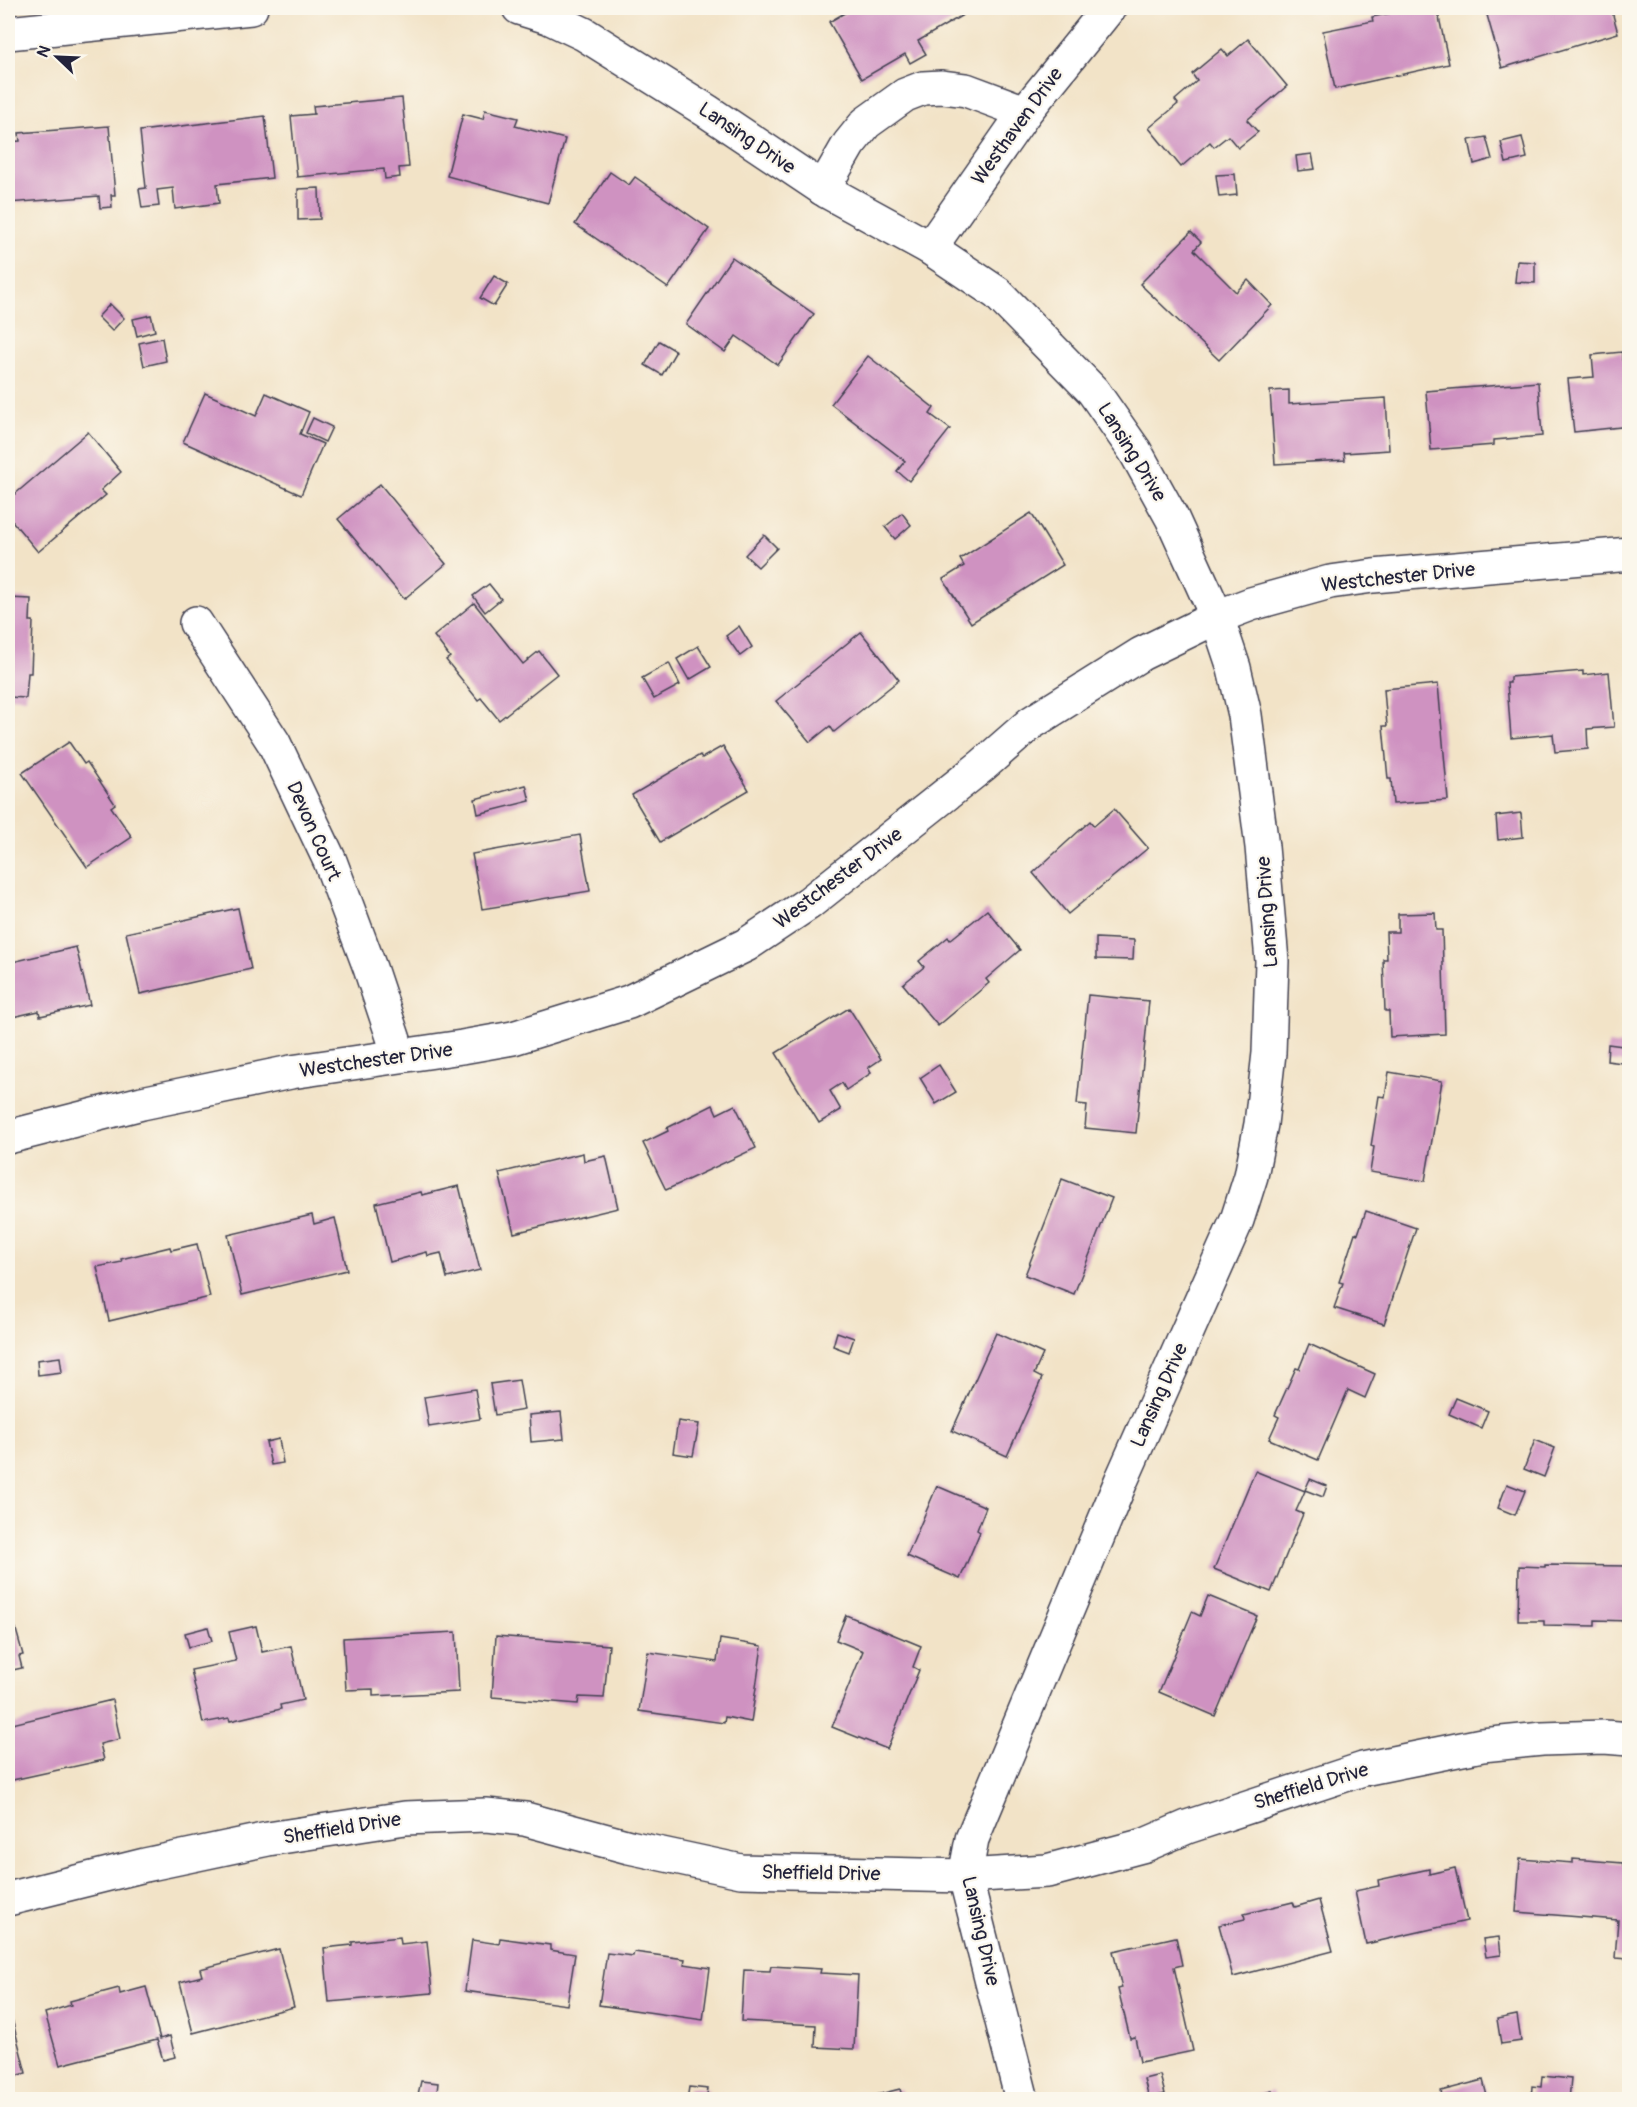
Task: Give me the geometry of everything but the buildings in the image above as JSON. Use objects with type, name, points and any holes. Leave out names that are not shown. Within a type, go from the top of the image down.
[{"type":"street","points":[[8,33],[251,8]]},
{"type":"street","name":"Lansing Drive","points":[[519,8],[548,17],[584,34],[707,111],[823,189],[930,248],[998,293],[1093,391],[1135,451],[1172,518],[1217,617],[1234,668],[1245,715],[1262,847],[1272,961],[1269,1053],[1261,1124],[1251,1176],[1237,1220],[1121,1481],[972,1839],[965,1876],[1022,2100]]},
{"type":"street","name":"Westhaven Drive","points":[[930,248],[1025,112],[1109,8]]},
{"type":"street","points":[[823,189],[849,144],[866,123],[905,95],[923,88],[942,87],[966,90],[1025,112]]},
{"type":"street","name":"Westchester Drive","points":[[8,1137],[142,1103],[291,1072],[513,1038],[629,1002],[746,945],[809,903],[983,765],[1031,723],[1141,654],[1217,617],[1251,604],[1330,582],[1373,576],[1629,554]]},
{"type":"street","name":"Devon Court","points":[[196,623],[274,743],[330,861],[370,968],[399,1055]]},
{"type":"street","name":"Sheffield Drive","points":[[8,1899],[145,1865],[268,1839],[405,1818],[486,1815],[525,1820],[648,1852],[741,1871],[965,1876],[1047,1871],[1145,1845],[1187,1827],[1364,1768],[1482,1745],[1542,1739],[1604,1737],[1629,1739]]}]
